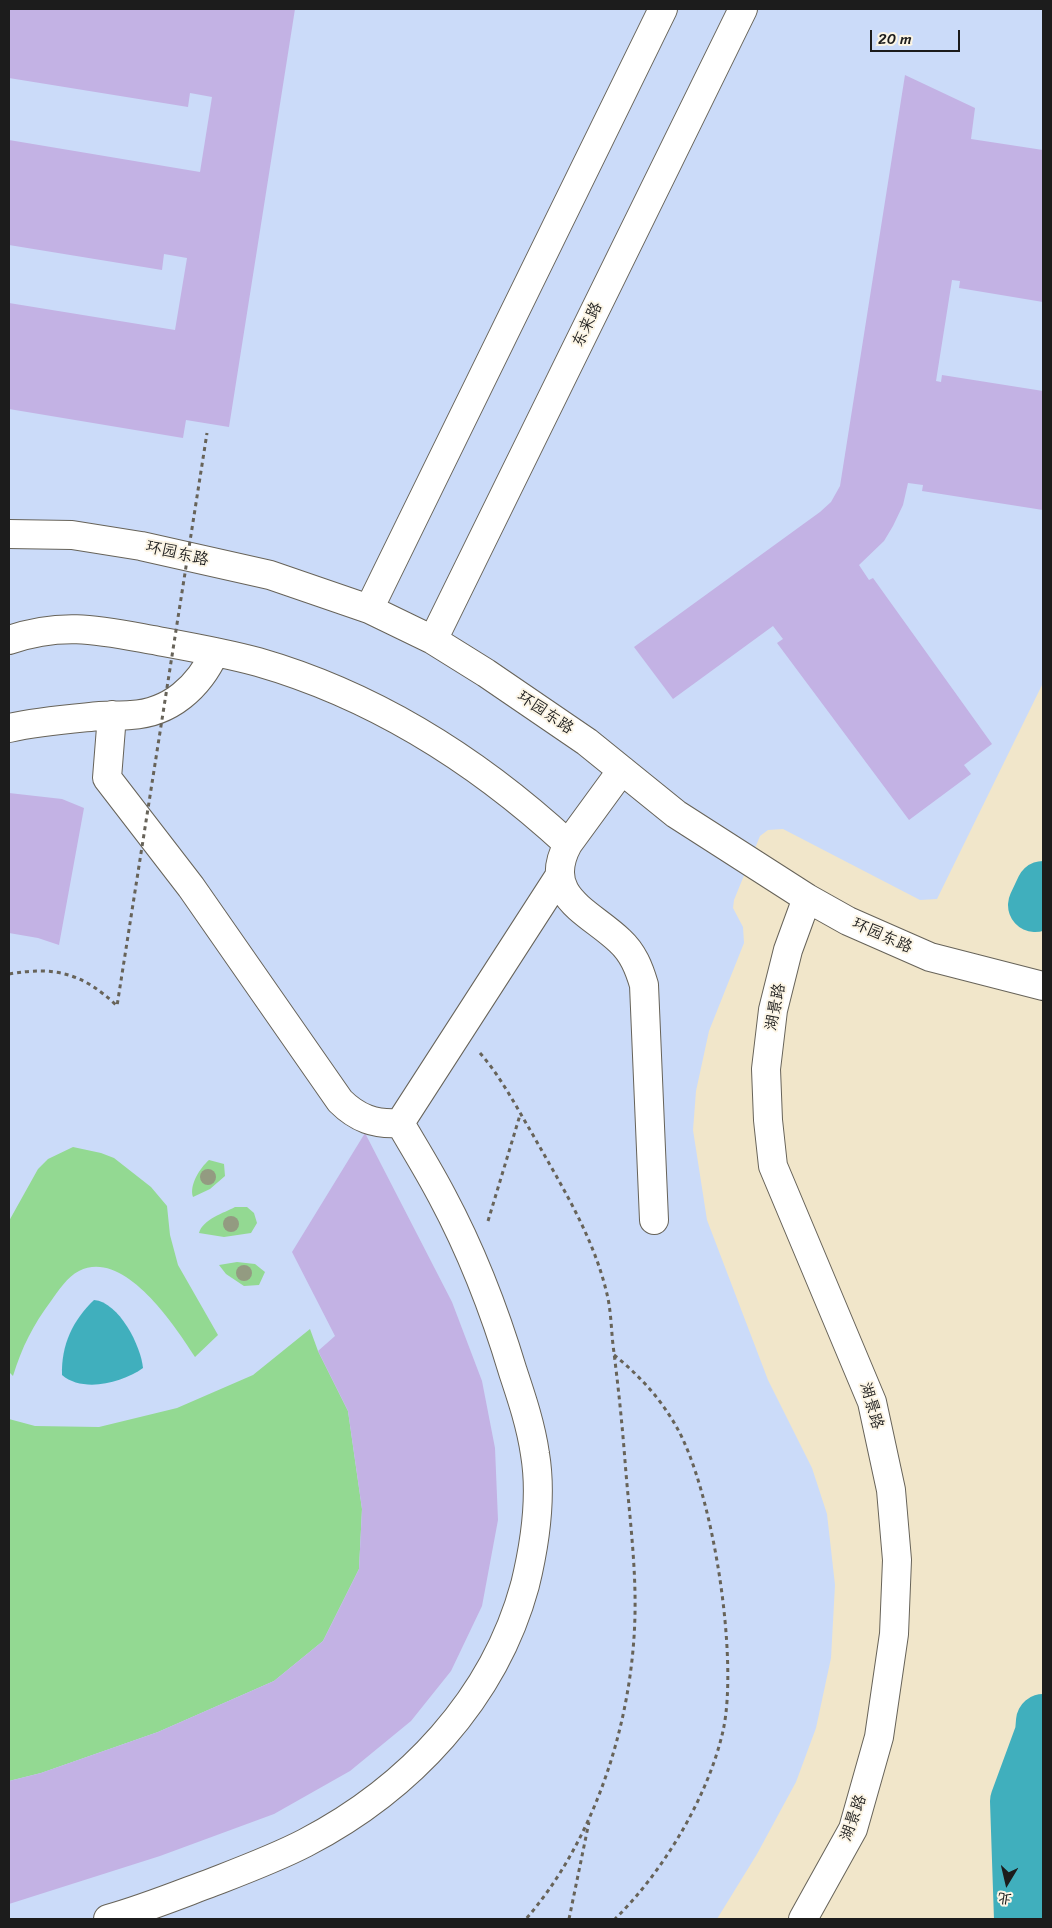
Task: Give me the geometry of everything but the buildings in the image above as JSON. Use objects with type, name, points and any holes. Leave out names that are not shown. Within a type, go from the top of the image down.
[{"type":"street","points":[[369,608],[663,9]]},
{"type":"street","name":"东来路","points":[[433,640],[743,9]]},
{"type":"street","name":"环园东路","points":[[9,534],[72,535],[141,546],[270,575],[369,608],[433,640],[486,673],[579,736],[676,814],[848,922],[930,957],[1043,986]]},
{"type":"street","points":[[9,640],[32,632],[80,628],[215,652],[258,662],[312,681],[365,703],[458,754],[496,782],[568,844]]},
{"type":"street","points":[[9,728],[63,719],[131,715],[168,705],[185,695],[197,682],[215,652]]},
{"type":"street","points":[[112,715],[107,778],[191,887],[340,1101],[360,1117],[386,1124],[400,1123]]},
{"type":"street","points":[[400,1123],[560,875],[563,854],[568,844],[622,770]]},
{"type":"street","points":[[560,875],[567,896],[574,905],[621,941],[632,955],[644,985],[654,1220]]},
{"type":"street","name":"湖景路","points":[[803,1919],[853,1829],[879,1736],[894,1634],[897,1560],[891,1490],[872,1402],[773,1166],[768,1120],[766,1070],[773,1010],[788,950],[807,898]]},
{"type":"street","points":[[108,1919],[138,1911],[272,1859],[336,1826],[395,1784],[457,1720],[494,1665],[520,1604],[528,1571],[535,1523],[536,1455],[502,1336],[475,1265],[443,1196],[400,1123]]},
{"type":"path","points":[[9,974],[35,969],[59,972],[101,991],[117,1006],[207,434]]},
{"type":"path","points":[[460,1030],[483,1055],[520,1114],[571,1202],[596,1258],[607,1292],[622,1419],[635,1615],[627,1694],[612,1759],[590,1816],[556,1878],[526,1919]]},
{"type":"path","points":[[475,1265],[520,1114]]},
{"type":"path","points":[[614,1355],[632,1370],[662,1404],[676,1426],[697,1474],[718,1576],[728,1675],[723,1730],[706,1786],[671,1848],[647,1883],[615,1919]]},
{"type":"path","points":[[570,1919],[590,1816]]},
{"type":"shaded area","points":[[9,9],[1043,9],[1043,683],[937,899],[920,900],[783,829],[768,830],[760,836],[734,900],[733,908],[743,927],[744,943],[709,1031],[696,1091],[693,1130],[707,1220],[768,1380],[812,1468],[827,1514],[835,1585],[831,1658],[816,1728],[796,1782],[757,1854],[717,1919],[9,1919]]},
{"type":"green space","points":[[73,1147],[114,1158],[151,1187],[167,1206],[170,1235],[178,1265],[218,1335],[195,1357],[175,1327],[146,1294],[130,1280],[113,1270],[96,1267],[79,1271],[64,1284],[33,1328],[20,1355],[13,1376],[9,1372],[9,1221],[38,1169],[48,1159]]},
{"type":"green space","points":[[209,1160],[224,1164],[225,1176],[210,1189],[193,1197],[192,1192],[196,1177]]},
{"type":"green space","points":[[235,1207],[247,1207],[254,1213],[257,1223],[251,1233],[224,1237],[199,1233],[209,1220]]},
{"type":"green space","points":[[237,1262],[255,1264],[265,1272],[259,1285],[244,1286],[226,1274],[219,1265]]},
{"type":"green space","points":[[310,1329],[318,1351],[348,1411],[362,1509],[359,1569],[323,1641],[274,1681],[158,1732],[41,1773],[9,1781],[9,1419],[35,1426],[99,1427],[177,1408],[253,1375]]},
{"type":"water","points":[[94,1300],[112,1308],[127,1326],[138,1348],[143,1368],[114,1382],[91,1385],[81,1384],[62,1375],[62,1364],[66,1343],[74,1325]]},
{"type":"waterway","points":[[1035,905],[1043,888]]},
{"type":"waterway","points":[[1021,1919],[1017,1801],[1042,1733],[1043,1721]]}]
